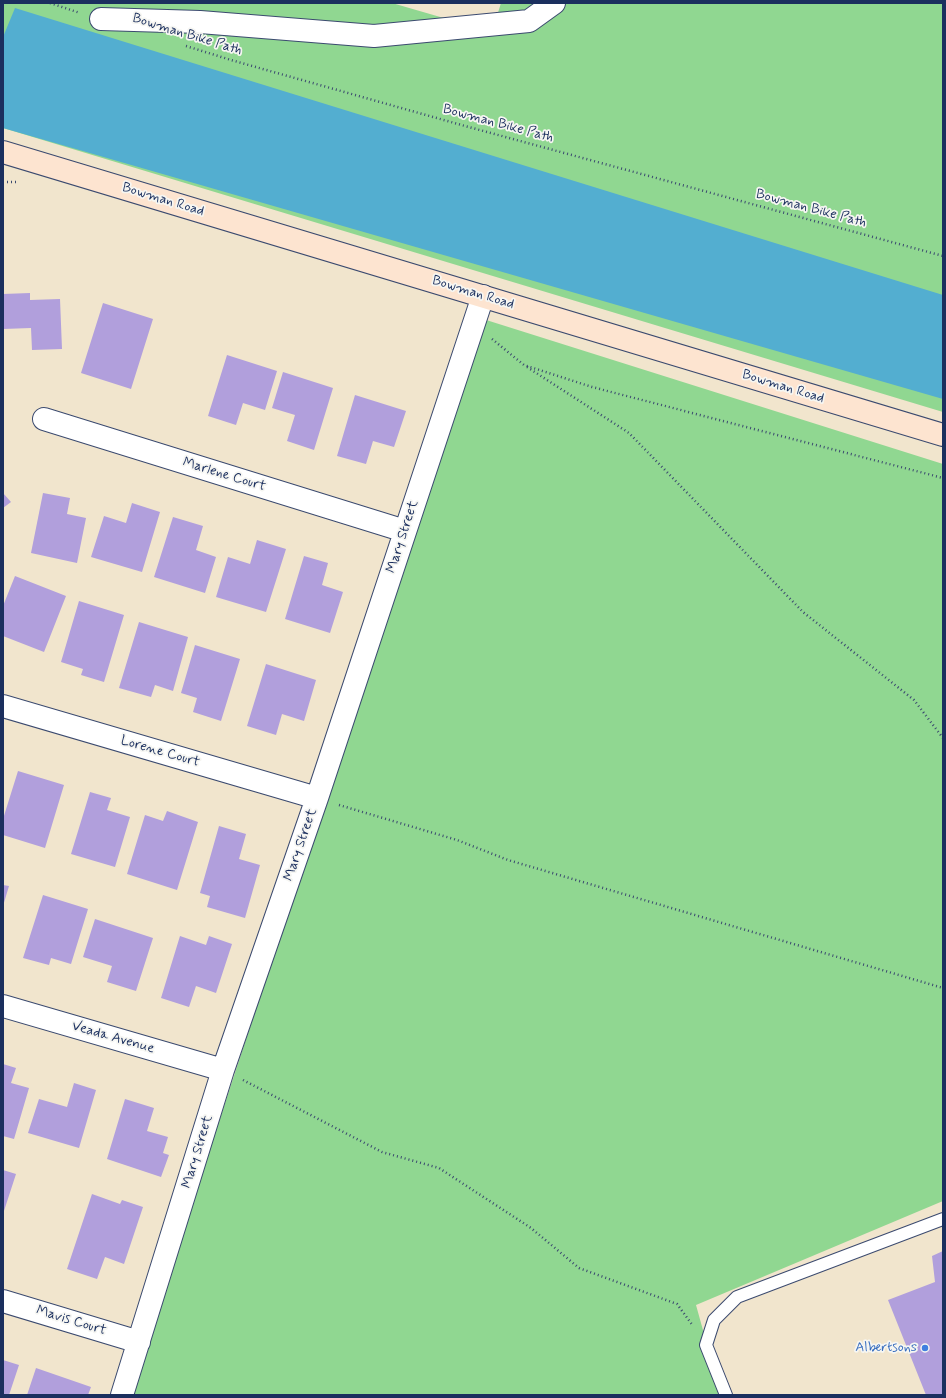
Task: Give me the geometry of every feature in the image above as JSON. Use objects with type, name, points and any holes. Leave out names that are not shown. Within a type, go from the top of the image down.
[{"type":"main road","name":"Bowman Road","points":[[3,152],[943,435]]},
{"type":"street","points":[[101,19],[200,22],[374,36],[532,12],[554,3]]},
{"type":"street","name":"Mary Street","points":[[122,1395],[224,1070],[317,798],[483,296]]},
{"type":"street","name":"Marlene Court","points":[[44,419],[405,531]]},
{"type":"street","name":"Lorene Court","points":[[3,706],[317,798]]},
{"type":"street","name":"Veada Avenue","points":[[3,1006],[224,1070]]},
{"type":"street","name":"Mavis Court","points":[[3,1301],[139,1342]]},
{"type":"lane","points":[[726,1395],[706,1345],[714,1320],[737,1297],[943,1219]]},
{"type":"path","points":[[50,3],[101,19]]},
{"type":"path","name":"Bowman Bike Path","points":[[180,44],[231,60],[466,126],[943,256]]},
{"type":"path","points":[[524,365],[629,433],[803,612],[914,700],[943,738]]},
{"type":"path","points":[[317,798],[457,840],[508,860],[943,988]]},
{"type":"path","points":[[224,1070],[382,1152],[439,1168],[531,1228],[579,1268],[677,1304],[706,1345]]},
{"type":"green space","points":[[3,3],[392,3],[492,32],[501,3],[943,3],[943,412],[3,128]]},
{"type":"green space","points":[[483,319],[943,464],[943,1201],[696,1305],[721,1395],[129,1395]]},
{"type":"water","points":[[15,8],[943,295],[943,399],[3,128],[3,37]]},
{"type":"building","points":[[30,293],[30,300],[60,299],[62,349],[32,350],[31,328],[3,329],[3,294]]},
{"type":"building","points":[[103,303],[153,319],[131,389],[81,373]]},
{"type":"building","points":[[227,355],[277,371],[265,410],[243,403],[236,425],[208,416]]},
{"type":"building","points":[[283,372],[333,388],[314,450],[287,441],[295,415],[272,408]]},
{"type":"building","points":[[355,395],[406,411],[394,447],[373,441],[366,464],[337,456]]},
{"type":"building","points":[[3,493],[11,502],[3,508]]},
{"type":"building","points":[[43,493],[70,498],[67,514],[86,518],[77,563],[31,553]]},
{"type":"building","points":[[132,503],[160,512],[142,572],[91,557],[104,516],[126,523]]},
{"type":"building","points":[[173,517],[203,526],[196,550],[216,557],[205,593],[154,577]]},
{"type":"building","points":[[257,540],[286,549],[266,612],[216,597],[228,557],[250,564]]},
{"type":"building","points":[[304,556],[328,563],[322,585],[343,592],[330,633],[285,619]]},
{"type":"building","points":[[15,576],[66,596],[44,652],[3,636],[3,606]]},
{"type":"building","points":[[79,601],[124,615],[104,682],[81,675],[83,669],[61,662]]},
{"type":"building","points":[[139,622],[188,637],[173,691],[155,685],[151,697],[119,688]]},
{"type":"building","points":[[195,645],[240,659],[221,721],[193,712],[197,698],[181,693]]},
{"type":"building","points":[[266,664],[316,680],[304,721],[282,714],[276,735],[247,726]]},
{"type":"building","points":[[18,771],[64,785],[45,848],[3,835],[3,819]]},
{"type":"building","points":[[90,792],[111,798],[107,810],[130,817],[115,867],[71,854]]},
{"type":"building","points":[[167,811],[198,822],[177,890],[127,874],[145,815],[163,821]]},
{"type":"building","points":[[219,826],[246,834],[239,859],[260,865],[245,918],[207,907],[210,896],[200,893]]},
{"type":"building","points":[[3,885],[9,886],[3,906]]},
{"type":"building","points":[[43,895],[88,909],[71,964],[51,958],[49,965],[23,958]]},
{"type":"building","points":[[95,919],[153,938],[136,991],[107,982],[112,966],[83,957]]},
{"type":"building","points":[[180,936],[206,945],[209,936],[232,944],[216,993],[196,986],[189,1007],[161,998]]},
{"type":"building","points":[[3,1064],[16,1068],[11,1083],[29,1088],[14,1139],[3,1136]]},
{"type":"building","points":[[74,1083],[96,1090],[79,1148],[28,1133],[39,1099],[67,1107]]},
{"type":"building","points":[[125,1099],[154,1108],[147,1131],[168,1137],[163,1153],[169,1155],[161,1177],[107,1159]]},
{"type":"building","points":[[3,1170],[16,1174],[3,1214]]},
{"type":"building","points":[[92,1194],[120,1204],[122,1200],[143,1207],[124,1264],[105,1257],[97,1279],[67,1269]]},
{"type":"building","name":"Albertsons","points":[[943,1251],[943,1395],[926,1395],[888,1300],[935,1282],[932,1256]]},
{"type":"building","points":[[3,1360],[19,1365],[9,1395],[3,1395]]},
{"type":"building","points":[[36,1368],[91,1387],[88,1395],[27,1395]]},
{"type":"place","name":"Albertsons","points":[[925,1348]]}]
